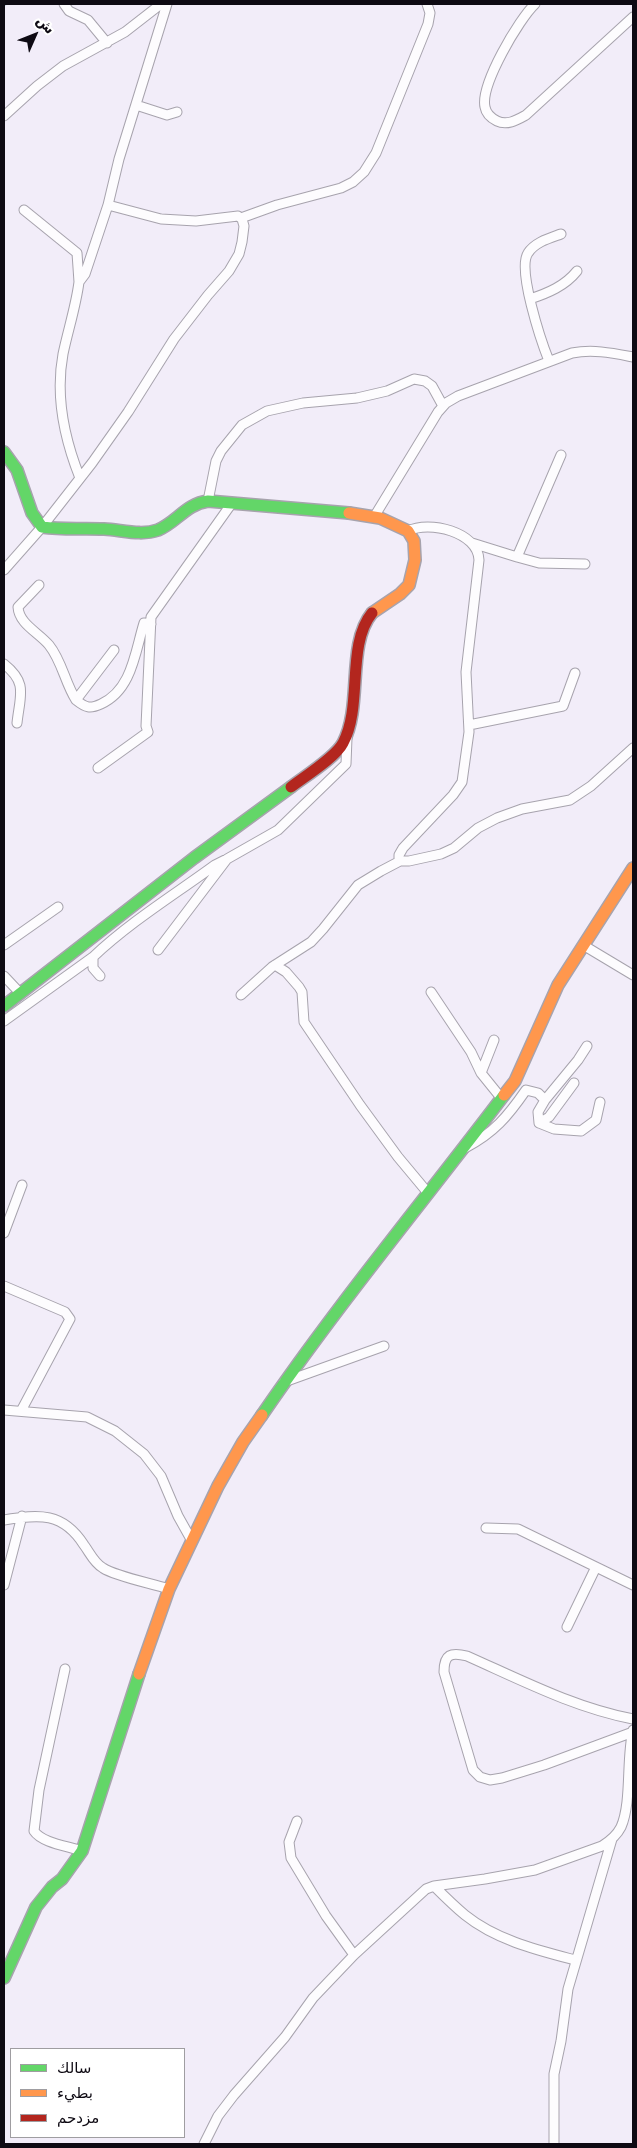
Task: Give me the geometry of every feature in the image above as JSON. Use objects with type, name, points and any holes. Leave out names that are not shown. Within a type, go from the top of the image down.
[{"type":"street","points":[[64,4],[69,11],[88,20],[106,43]]},
{"type":"street","points":[[4,116],[63,66],[125,32],[161,4]]},
{"type":"street","points":[[79,282],[85,274],[108,205],[112,185],[167,4]]},
{"type":"street","points":[[108,205],[161,219],[186,221],[233,216],[241,218],[277,205],[341,188],[353,182],[364,172],[376,152],[428,24],[430,13],[427,4]]},
{"type":"street","points":[[535,4],[522,17],[495,68],[486,93],[485,107],[488,114],[497,121],[514,121],[526,115],[633,17]]},
{"type":"street","points":[[136,104],[167,115],[177,112]]},
{"type":"street","points":[[24,210],[77,253],[79,282],[76,303],[63,356],[60,388],[65,435],[80,478]]},
{"type":"street","points":[[4,570],[42,527],[80,478],[128,412],[189,318],[233,265],[242,242],[244,226],[241,218]]},
{"type":"street","points":[[548,361],[530,299],[524,269],[525,258],[531,249],[561,234]]},
{"type":"street","points":[[530,299],[557,288],[572,278],[577,272]]},
{"type":"street","points":[[374,517],[415,448],[443,406],[458,396],[572,353],[589,351],[633,357]]},
{"type":"street","points":[[208,501],[216,461],[221,451],[242,425],[267,411],[302,403],[357,398],[387,391],[414,379],[425,381],[432,386],[443,406]]},
{"type":"street","points":[[4,452],[17,470],[36,520],[42,527],[55,530],[104,529],[145,532],[167,525],[190,505],[208,501],[355,513],[374,517],[408,531],[414,541],[415,549],[412,576],[406,588],[374,610],[364,623],[360,638],[352,711],[347,735],[346,764],[278,830],[215,865],[176,892],[109,941],[93,957],[4,1021]]},
{"type":"street","points":[[517,556],[561,455]]},
{"type":"street","points":[[98,768],[148,732],[146,726],[151,617],[232,504]]},
{"type":"street","points":[[400,861],[398,858],[403,848],[460,786],[467,758],[469,725],[466,672],[479,560],[472,543],[462,535],[430,527],[417,527],[408,531]]},
{"type":"street","points":[[472,543],[539,563],[585,564]]},
{"type":"street","points":[[40,585],[18,606],[19,614],[23,622],[34,630],[57,656],[70,690],[76,700],[85,707],[92,708],[106,702],[120,689],[134,662],[144,623],[151,624]]},
{"type":"street","points":[[76,700],[114,650]]},
{"type":"street","points":[[4,664],[16,673],[21,686],[17,723]]},
{"type":"street","points":[[469,725],[563,706],[575,673]]},
{"type":"street","points":[[4,1006],[88,939],[117,920],[194,858],[324,762],[342,744],[347,735]]},
{"type":"street","points":[[241,995],[275,965],[311,942],[324,929],[358,885],[381,870],[400,861],[428,857],[448,851],[486,823],[522,809],[570,800],[591,786],[633,748]]},
{"type":"street","points":[[158,950],[227,859]]},
{"type":"street","points":[[4,1978],[36,1908],[76,1861],[82,1851],[126,1708],[169,1589],[218,1486],[243,1442],[284,1382],[366,1270],[502,1099],[519,1073],[558,985],[633,868]]},
{"type":"street","points":[[4,945],[58,907]]},
{"type":"street","points":[[583,945],[633,975]]},
{"type":"street","points":[[93,957],[93,968],[100,976]]},
{"type":"street","points":[[275,965],[286,972],[302,992],[304,1022],[360,1105],[398,1157],[428,1193]]},
{"type":"street","points":[[4,976],[20,993]]},
{"type":"street","points":[[431,992],[471,1052],[481,1073],[502,1099]]},
{"type":"street","points":[[481,1073],[494,1040]]},
{"type":"street","points":[[539,1123],[538,1112],[545,1100],[587,1046]]},
{"type":"street","points":[[539,1123],[549,1117],[574,1083]]},
{"type":"street","points":[[464,1148],[482,1139],[506,1118],[526,1090],[538,1094],[545,1100]]},
{"type":"street","points":[[539,1123],[554,1129],[580,1131],[596,1120],[600,1102]]},
{"type":"street","points":[[4,1234],[22,1184]]},
{"type":"street","points":[[4,1286],[65,1312],[70,1319],[21,1411]]},
{"type":"street","points":[[284,1382],[384,1346]]},
{"type":"street","points":[[4,1410],[87,1417],[115,1431],[144,1454],[161,1476],[178,1516],[192,1541]]},
{"type":"street","points":[[4,1520],[22,1516],[40,1516],[62,1522],[76,1531],[94,1561],[104,1569],[169,1589]]},
{"type":"street","points":[[4,1585],[22,1516]]},
{"type":"street","points":[[486,1528],[518,1529],[633,1584]]},
{"type":"street","points":[[567,1626],[596,1567]]},
{"type":"street","points":[[633,1720],[599,1712],[567,1700],[467,1656],[456,1653],[449,1655],[444,1662],[444,1672],[473,1770],[480,1777],[490,1780],[502,1778],[544,1765],[633,1731]]},
{"type":"street","points":[[65,1670],[39,1790],[34,1831],[37,1836],[49,1842],[82,1851]]},
{"type":"street","points":[[204,2144],[218,2116],[285,2037],[313,1998],[354,1956],[419,1895],[434,1886],[535,1870],[593,1850],[612,1839],[620,1829],[625,1815],[629,1750],[633,1731]]},
{"type":"street","points":[[296,1821],[289,1842],[290,1858],[326,1916],[354,1956]]},
{"type":"street","points":[[554,2144],[552,2108],[556,2088],[554,2074],[561,2041],[568,1989],[612,1839]]},
{"type":"street","points":[[434,1886],[466,1916],[490,1931],[516,1942],[575,1960]]},
{"type":"traffic: fast","points":[[4,452],[17,470],[32,513],[42,527],[104,529],[138,533],[152,532],[165,527],[188,509],[208,501],[349,513]]},
{"type":"traffic: fast","points":[[4,1006],[194,858],[291,787]]},
{"type":"traffic: fast","points":[[262,1415],[351,1293],[504,1095]]},
{"type":"traffic: fast","points":[[4,1978],[36,1907],[52,1887],[62,1879],[82,1851],[139,1674]]},
{"type":"traffic: slow","points":[[349,513],[380,518],[408,531],[414,541],[415,560],[409,585],[400,594],[372,613]]},
{"type":"traffic: slow","points":[[504,1095],[515,1081],[558,985],[633,868]]},
{"type":"traffic: slow","points":[[139,1674],[169,1589],[218,1486],[243,1442],[262,1415]]},
{"type":"traffic: jam","points":[[291,787],[327,760],[343,743],[349,728],[352,712],[359,642],[364,626],[372,613]]}]
